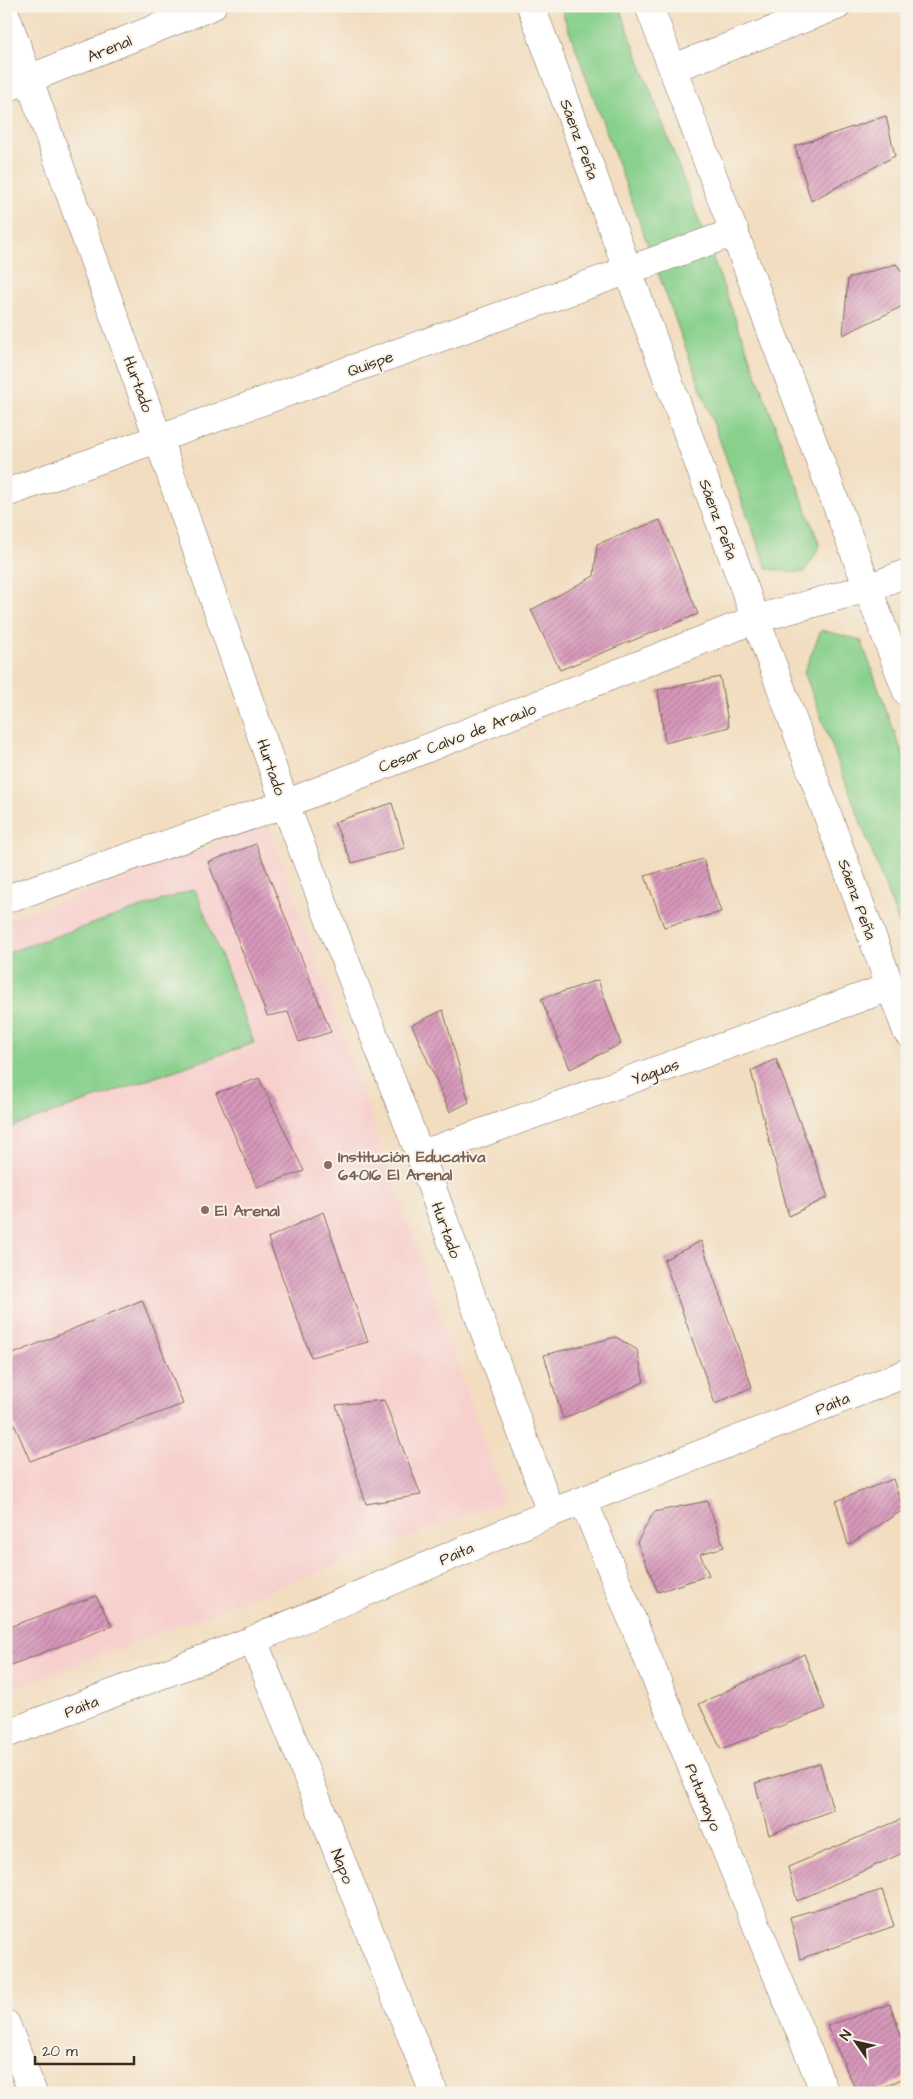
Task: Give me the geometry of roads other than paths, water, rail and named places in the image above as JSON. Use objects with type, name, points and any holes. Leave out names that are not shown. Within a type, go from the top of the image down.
[{"type":"street","name":"Arenal","points":[[18,84],[212,6]]},
{"type":"street","name":"Sáenz Peña","points":[[531,6],[907,1032]]},
{"type":"street","points":[[649,6],[907,692]]},
{"type":"street","points":[[673,68],[837,6]]},
{"type":"street","name":"Hurtado","points":[[6,16],[18,84],[158,438],[285,804],[420,1155],[551,1513]]},
{"type":"street","name":"Quispe","points":[[6,493],[735,232]]},
{"type":"street","name":"Cesar Calvo de Araulo","points":[[6,899],[285,804],[756,619],[868,588],[907,573]]},
{"type":"street","name":"Yaguas","points":[[420,1155],[890,987]]},
{"type":"street","name":"Paita","points":[[6,1734],[253,1640],[551,1513],[584,1502],[907,1373]]},
{"type":"street","name":"Putumayo","points":[[584,1502],[825,2093]]},
{"type":"street","name":"Napo","points":[[253,1640],[434,2093]]},
{"type":"street","points":[[6,2024],[33,2093]]},
{"type":"place","name":"Institución Educativa 64016 El Arenal","points":[[328,1165]]},
{"type":"place","name":"El Arenal","points":[[205,1210]]}]
